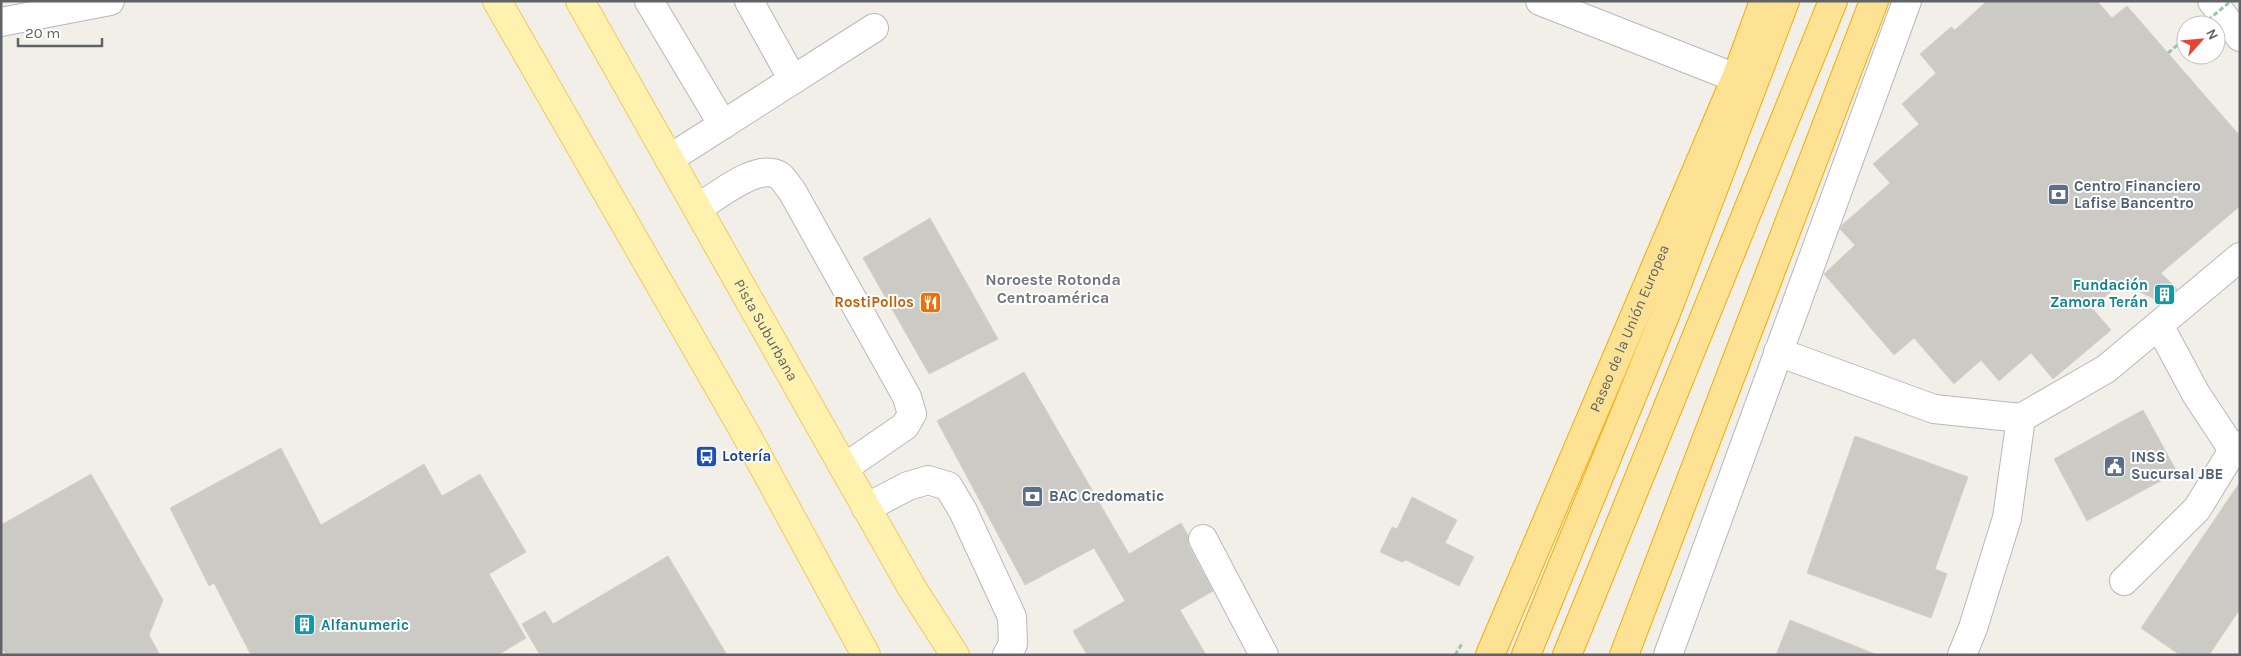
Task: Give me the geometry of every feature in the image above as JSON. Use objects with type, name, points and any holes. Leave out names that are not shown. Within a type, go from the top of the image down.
[{"type":"highway","name":"Paseo de la Unión Europea","points":[[1490,655],[1736,78],[1764,1]]},
{"type":"highway","name":"Paseo de la Unión Europea","points":[[1526,655],[1666,313],[1785,1]]},
{"type":"highway","points":[[1568,655],[1833,1]]},
{"type":"highway","points":[[1624,655],[1874,1]]},
{"type":"main road","points":[[497,1],[743,429],[866,655]]},
{"type":"main road","name":"Pista Suburbana","points":[[580,1],[866,508],[912,588],[955,655]]},
{"type":"street","points":[[1,22],[51,6],[110,1]]},
{"type":"street","points":[[649,1],[724,125]]},
{"type":"street","points":[[749,1],[793,80]]},
{"type":"street","points":[[1540,1],[1736,78]]},
{"type":"street","points":[[1668,655],[1907,1]]},
{"type":"street","points":[[2212,1],[2240,37]]},
{"type":"street","points":[[669,160],[874,28]]},
{"type":"street","points":[[698,208],[752,174],[768,172],[780,176],[792,191],[907,397],[912,414],[906,426],[844,468]]},
{"type":"street","points":[[1778,352],[1934,409],[2021,418],[2106,369],[2240,257]]},
{"type":"street","points":[[2124,581],[2197,509],[2236,448],[2196,394],[2159,326]]},
{"type":"street","points":[[1962,655],[1973,628],[2007,518],[2021,418]]},
{"type":"street","points":[[866,508],[908,486],[928,480],[948,486],[963,511],[1012,617],[1013,644],[1007,655]]},
{"type":"street","points":[[1203,539],[1264,655]]},
{"type":"path","points":[[2214,15],[2231,1]]},
{"type":"path","points":[[2168,53],[2176,46]]},
{"type":"building","name":"Centro Financiero Lafise Bancentro","points":[[1987,1],[2097,1],[2112,18],[2127,6],[2176,62],[2176,65],[2178,65],[2240,136],[2240,206],[2161,273],[2177,289],[2161,302],[2121,283],[2092,308],[2111,330],[2053,379],[2031,353],[1999,381],[1981,360],[1954,384],[1914,338],[1894,355],[1824,274],[1855,245],[1840,229],[1842,225],[1890,183],[1873,164],[1919,124],[1902,104],[1936,73],[1920,54],[1951,27],[1955,30]]},
{"type":"building","points":[[930,218],[998,339],[929,374],[863,258]]},
{"type":"building","points":[[1024,372],[1129,554],[1181,523],[1188,535],[1189,546],[1213,591],[1180,610],[1206,655],[1087,655],[1073,631],[1125,601],[1094,548],[1025,585],[937,421]]},
{"type":"building","name":"INSS Sucursal JBE","points":[[2143,410],[2177,472],[2087,521],[2054,459]]},
{"type":"building","points":[[1855,436],[1968,477],[1935,569],[1947,574],[1931,618],[1807,573]]},
{"type":"building","points":[[281,448],[321,525],[424,464],[442,496],[480,474],[526,552],[489,574],[526,638],[498,655],[251,655],[214,583],[209,586],[170,508]]},
{"type":"building","points":[[91,474],[163,600],[149,635],[160,655],[6,655],[1,646],[1,525]]},
{"type":"building","points":[[2240,482],[2240,609],[2209,655],[2180,655],[2141,628]]},
{"type":"building","points":[[1412,497],[1457,520],[1445,543],[1474,557],[1459,586],[1406,560],[1402,562],[1380,552],[1392,527],[1397,529]]},
{"type":"building","points":[[668,556],[727,655],[540,655],[522,624],[545,611],[553,624]]},
{"type":"building","points":[[1790,620],[1875,654],[1875,655],[1776,655]]},
{"type":"place","name":"Centro Financiero Lafise Bancentro","points":[[2058,195]]},
{"type":"place","name":"Fundación Zamora Terán","points":[[2164,294]]},
{"type":"place","name":"RostiPollos","points":[[930,302]]},
{"type":"place","name":"Lotería","points":[[706,456]]},
{"type":"place","name":"INSS Sucursal JBE","points":[[2115,466]]},
{"type":"place","name":"BAC Credomatic","points":[[1033,496]]},
{"type":"place","name":"Alfanumeric","points":[[305,625]]},
{"type":"district","name":"Noroeste Rotonda Centroamérica","points":[[1053,288]]}]
